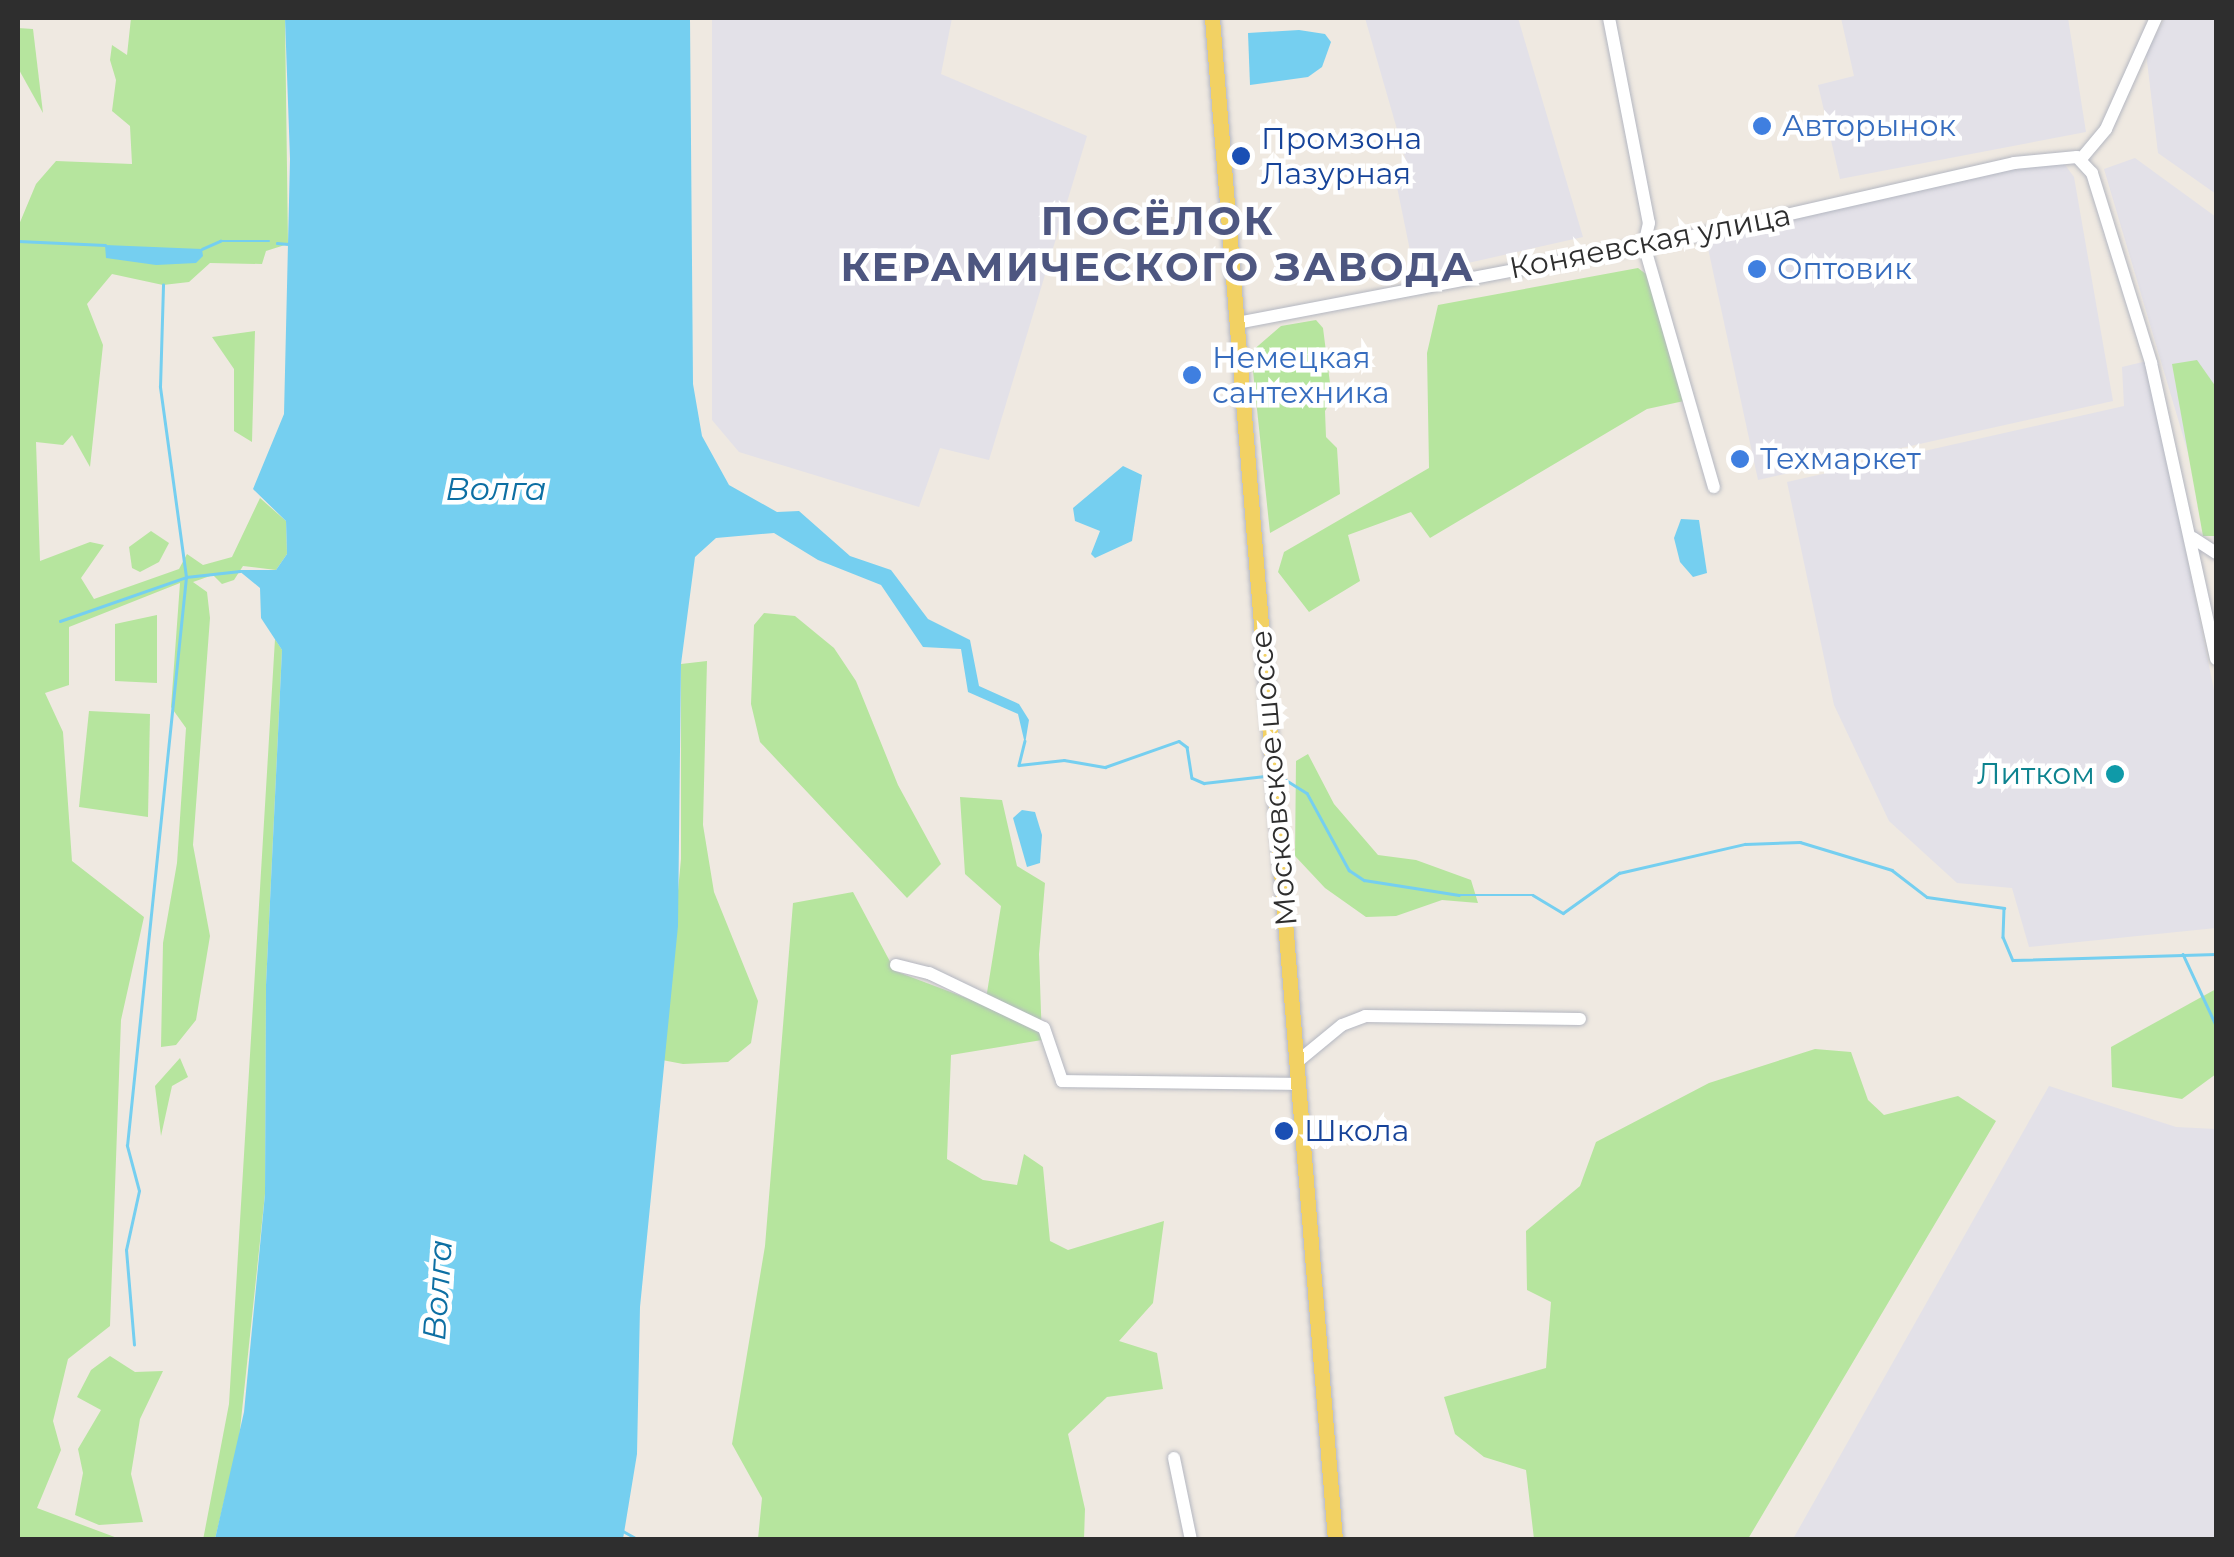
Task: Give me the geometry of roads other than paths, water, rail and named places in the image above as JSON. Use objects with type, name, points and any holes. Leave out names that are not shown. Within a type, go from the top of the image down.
[{"type":"main road","name":"Московское шоссе","points":[[1212,18],[1335,1540]]},
{"type":"street","points":[[1610,18],[1649,223],[1644,244],[1714,487]]},
{"type":"street","points":[[2156,18],[2101,138],[2081,159],[2092,173],[2151,362],[2216,659]]},
{"type":"street","name":"Коняевская улица","points":[[1237,323],[1644,244],[2062,156],[2081,159]]},
{"type":"street","points":[[2190,532],[2199,547],[2216,554]]},
{"type":"street","points":[[896,965],[929,973],[1044,1028],[1062,1081],[1298,1084]]},
{"type":"street","points":[[1297,1062],[1342,1025],[1365,1016],[1580,1019]]},
{"type":"street","points":[[1174,1458],[1191,1540]]},
{"type":"water","name":"Волга","points":[[285,18],[690,18],[693,384],[702,436],[729,485],[777,512],[799,511],[850,556],[891,570],[928,619],[970,640],[979,686],[1019,704],[1029,720],[1025,744],[1018,714],[968,692],[961,649],[923,647],[881,585],[818,560],[774,533],[716,538],[695,557],[681,664],[678,926],[640,1307],[637,1454],[623,1539],[215,1539],[244,1412],[265,1194],[266,985],[282,650],[261,618],[260,588],[238,570],[276,570],[287,554],[286,521],[253,489],[284,414],[290,159]]},
{"type":"water","points":[[1299,30],[1325,34],[1331,42],[1322,67],[1308,77],[1250,85],[1248,33]]},
{"type":"water","points":[[105,245],[202,249],[203,256],[196,263],[156,265],[106,258]]},
{"type":"water","points":[[1123,466],[1142,475],[1132,541],[1095,558],[1091,554],[1100,531],[1075,521],[1073,508]]},
{"type":"water","points":[[1681,519],[1699,520],[1707,573],[1693,577],[1680,562],[1674,538]]},
{"type":"water","points":[[1022,810],[1035,812],[1042,835],[1040,863],[1027,867],[1013,818]]},
{"type":"waterway","points":[[18,241],[105,245]]},
{"type":"waterway","points":[[202,249],[220,241],[269,241]]},
{"type":"waterway","points":[[277,243],[288,244]]},
{"type":"waterway","points":[[134,1345],[126,1250],[139,1191],[127,1146],[186,577],[160,387],[163,285]]},
{"type":"waterway","points":[[60,621],[186,577],[240,571]]},
{"type":"waterway","points":[[1025,741],[1019,765],[1064,760],[1105,767],[1179,741],[1187,747],[1192,778],[1204,783],[1265,776]]},
{"type":"waterway","points":[[1278,775],[1307,793],[1349,870],[1364,880],[1459,895],[1533,895],[1563,913],[1619,873],[1745,844],[1800,842],[1892,870],[1927,897],[2004,908],[2003,937],[2013,960],[2216,954]]},
{"type":"waterway","points":[[2183,954],[2216,1025]]},
{"type":"waterway","points":[[623,1531],[639,1540]]},
{"type":"place","name":"Авторынок","points":[[1762,126]]},
{"type":"place","name":"Промзона Лазурная","points":[[1241,156]]},
{"type":"place","name":"Оптовик","points":[[1757,269]]},
{"type":"place","name":"Немецкая сантехника","points":[[1192,375]]},
{"type":"place","name":"Техмаркет","points":[[1740,459]]},
{"type":"place","name":"Литком","points":[[2115,774]]},
{"type":"place","name":"Школа","points":[[1284,1131]]},
{"type":"district","name":"ПОСЁЛОК КЕРАМИЧЕСКОГО ЗАВОДА","points":[[1158,244]]}]
